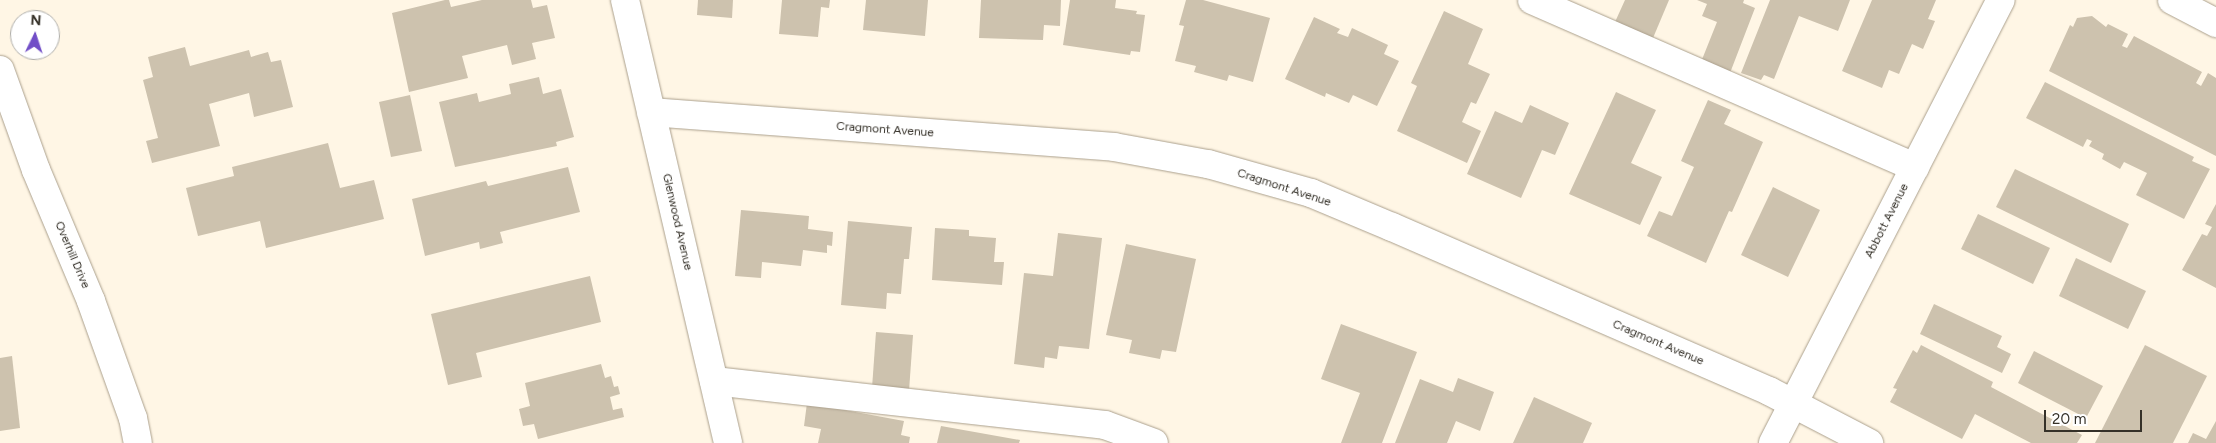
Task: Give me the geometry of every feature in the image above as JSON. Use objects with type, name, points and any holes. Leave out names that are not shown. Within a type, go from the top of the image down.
[{"type":"street","name":"Glenwood Avenue","points":[[625,0],[728,443]]},
{"type":"street","points":[[1532,0],[1915,168]]},
{"type":"street","name":"Abbott Avenue","points":[[1773,443],[2001,0]]},
{"type":"street","points":[[2172,0],[2216,23]]},
{"type":"street","name":"Overhill Drive","points":[[0,70],[36,170],[91,301],[133,418],[138,443]]},
{"type":"street","name":"Cragmont Avenue","points":[[651,112],[1114,147],[1208,164],[1310,193],[1794,404],[1870,443]]},
{"type":"street","points":[[714,381],[1105,425],[1154,443]]},
{"type":"building","points":[[449,0],[451,7],[482,0],[531,0],[533,8],[547,5],[555,38],[532,43],[536,59],[512,65],[507,45],[462,56],[468,78],[409,92],[392,13]]},
{"type":"building","points":[[698,0],[733,0],[732,18],[697,15]]},
{"type":"building","points":[[782,0],[830,0],[829,8],[821,7],[818,37],[779,34]]},
{"type":"building","points":[[866,0],[928,0],[925,36],[863,30]]},
{"type":"building","points":[[981,0],[1061,0],[1060,26],[1044,25],[1043,40],[979,38]]},
{"type":"building","points":[[1070,0],[1116,0],[1115,8],[1137,11],[1136,14],[1145,15],[1140,52],[1131,51],[1130,55],[1063,45]]},
{"type":"building","points":[[1186,0],[1203,0],[1270,18],[1253,82],[1229,75],[1227,81],[1194,72],[1196,66],[1175,61],[1184,26],[1179,25]]},
{"type":"building","points":[[1625,0],[1669,0],[1653,38],[1615,22]]},
{"type":"building","points":[[1697,0],[1744,0],[1743,3],[1755,8],[1730,73],[1701,62],[1717,22],[1702,16],[1707,4]]},
{"type":"building","points":[[1770,0],[1850,0],[1838,31],[1799,16],[1774,79],[1764,75],[1761,80],[1741,73]]},
{"type":"building","points":[[1872,0],[1936,0],[1928,19],[1935,21],[1923,49],[1912,44],[1899,74],[1889,70],[1882,88],[1842,71]]},
{"type":"building","points":[[1444,11],[1483,29],[1468,64],[1490,74],[1476,104],[1471,102],[1462,122],[1481,131],[1467,163],[1397,131],[1417,86],[1411,83]]},
{"type":"building","points":[[2092,16],[2106,27],[2108,24],[2128,34],[2122,46],[2127,48],[2134,36],[2202,72],[2196,83],[2201,86],[2208,73],[2216,78],[2216,156],[2049,71],[2070,25],[2073,27],[2077,18]]},
{"type":"building","points":[[1314,17],[1340,29],[1337,33],[1348,37],[1352,28],[1388,45],[1384,54],[1399,61],[1377,106],[1353,95],[1349,103],[1326,93],[1325,97],[1285,79]]},
{"type":"building","points":[[185,47],[190,66],[249,50],[251,57],[268,52],[271,62],[281,60],[293,107],[254,117],[249,93],[209,104],[220,146],[152,163],[146,141],[158,138],[143,80],[153,77],[148,57]]},
{"type":"building","points":[[539,77],[543,94],[561,89],[574,137],[556,142],[557,146],[455,167],[439,102],[477,93],[479,102],[511,94],[509,84]]},
{"type":"building","points":[[2045,82],[2194,157],[2192,161],[2210,169],[2184,219],[2136,195],[2147,173],[2124,162],[2120,169],[2102,159],[2104,154],[2089,146],[2092,141],[2087,139],[2083,147],[2026,118]]},
{"type":"building","points":[[1616,92],[1656,110],[1631,163],[1662,177],[1640,225],[1569,194]]},
{"type":"building","points":[[410,95],[422,151],[391,157],[379,102]]},
{"type":"building","points":[[1708,100],[1731,110],[1724,124],[1763,142],[1732,212],[1729,211],[1706,263],[1647,236],[1659,211],[1672,216],[1694,167],[1681,161]]},
{"type":"building","points":[[1530,105],[1569,123],[1555,155],[1542,150],[1521,198],[1467,174],[1495,111],[1522,123]]},
{"type":"building","points":[[328,143],[340,188],[374,180],[384,219],[266,248],[260,221],[198,236],[186,188],[234,176],[232,167]]},
{"type":"building","points":[[568,167],[580,212],[500,232],[503,243],[480,249],[479,242],[425,256],[412,199],[486,181],[488,186]]},
{"type":"building","points":[[2015,169],[2129,224],[2111,263],[1996,207]]},
{"type":"building","points":[[1773,187],[1820,210],[1788,277],[1741,255]]},
{"type":"building","points":[[2216,204],[2216,288],[2182,270],[2202,234],[2207,236],[2212,227],[2205,224]]},
{"type":"building","points":[[741,210],[809,216],[808,229],[833,232],[832,246],[827,245],[827,253],[803,250],[801,266],[762,262],[761,278],[735,276]]},
{"type":"building","points":[[1978,214],[2050,248],[2033,284],[1961,249]]},
{"type":"building","points":[[848,221],[912,227],[909,259],[904,259],[901,294],[887,293],[886,309],[841,305]]},
{"type":"building","points":[[935,228],[969,230],[969,236],[996,238],[994,262],[1004,262],[1002,285],[932,280]]},
{"type":"building","points":[[1058,233],[1102,238],[1089,349],[1059,346],[1057,359],[1045,357],[1044,368],[1014,364],[1024,273],[1053,276]]},
{"type":"building","points":[[1126,244],[1196,259],[1176,352],[1162,350],[1160,359],[1129,353],[1132,340],[1106,335]]},
{"type":"building","points":[[2076,258],[2146,291],[2128,329],[2059,296]]},
{"type":"building","points":[[590,276],[601,322],[476,353],[482,377],[448,385],[431,314]]},
{"type":"building","points":[[1934,304],[2002,336],[1997,347],[2011,354],[2002,373],[1920,334]]},
{"type":"building","points":[[1341,324],[1417,352],[1382,443],[1341,443],[1360,393],[1321,379]]},
{"type":"building","points":[[876,332],[913,335],[909,391],[872,388]]},
{"type":"building","points":[[1921,345],[1993,382],[1991,387],[2082,435],[2077,443],[2031,443],[1975,414],[1962,439],[1890,402],[1897,389],[1893,388],[1913,350],[1917,353]]},
{"type":"building","points":[[2145,345],[2207,376],[2173,443],[2095,443]]},
{"type":"building","points":[[2034,351],[2103,386],[2086,418],[2018,383]]},
{"type":"building","points":[[12,356],[20,428],[0,431],[0,358]]},
{"type":"building","points":[[601,364],[605,378],[611,376],[614,387],[618,386],[620,394],[610,397],[613,410],[622,408],[624,417],[538,439],[534,424],[523,426],[519,409],[530,406],[525,383]]},
{"type":"building","points":[[1458,378],[1494,392],[1480,431],[1456,421],[1447,443],[1395,443],[1420,379],[1453,392]]},
{"type":"building","points":[[1534,397],[1592,423],[1583,443],[1513,443]]},
{"type":"building","points":[[807,403],[904,421],[901,435],[910,437],[909,443],[818,443],[821,429],[804,426]]},
{"type":"building","points":[[2216,421],[2216,443],[2188,443],[2193,433],[2206,439]]},
{"type":"building","points":[[941,426],[1020,440],[1019,443],[937,443]]}]
